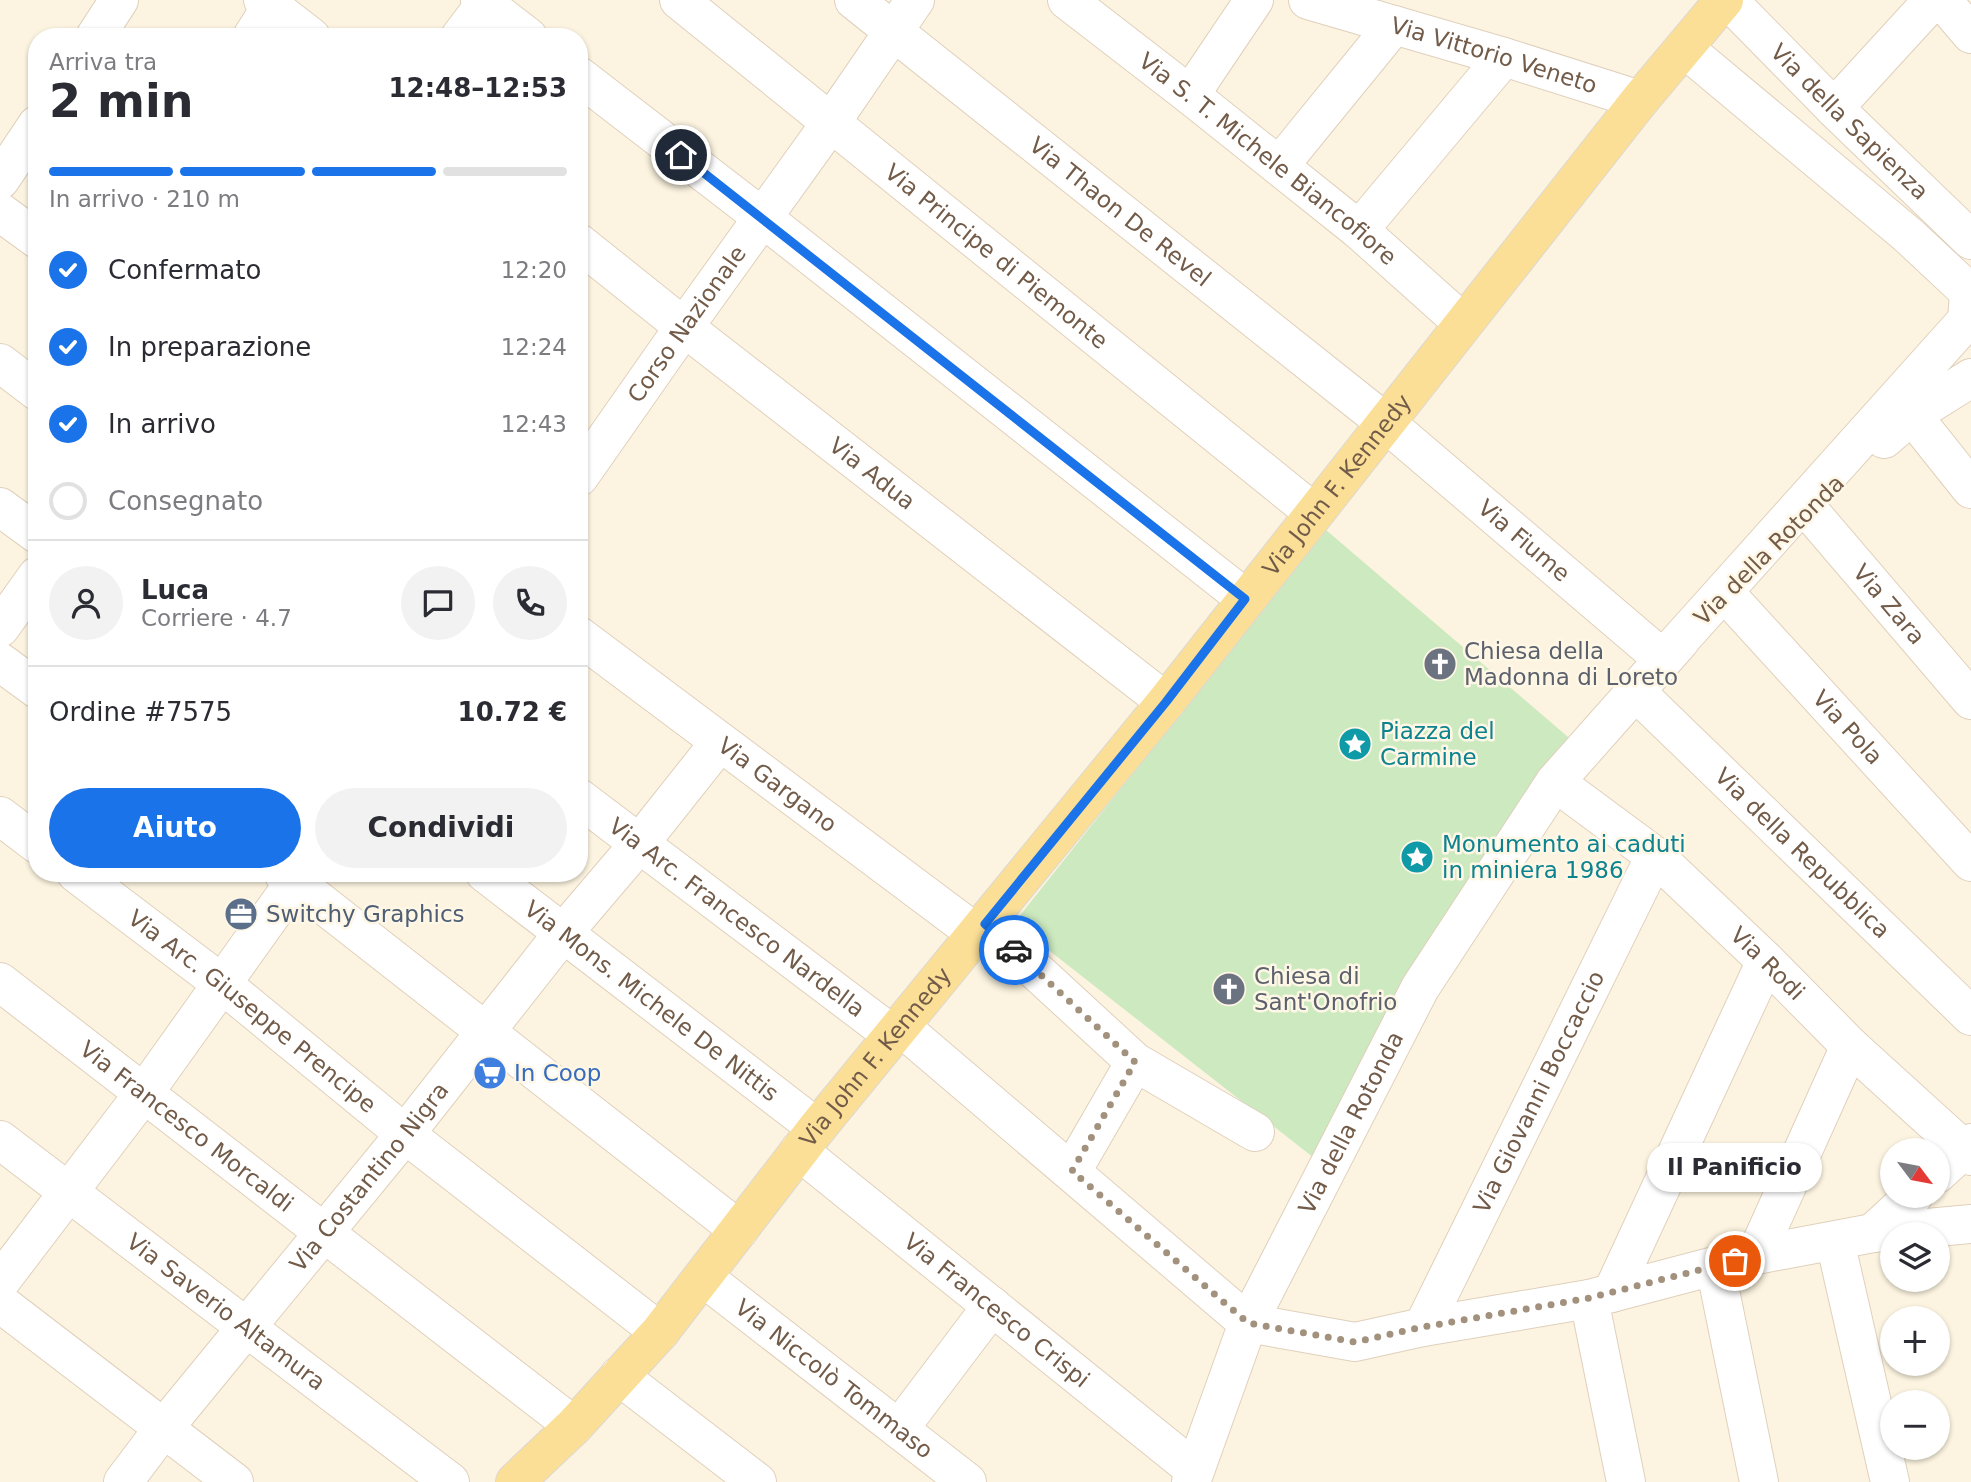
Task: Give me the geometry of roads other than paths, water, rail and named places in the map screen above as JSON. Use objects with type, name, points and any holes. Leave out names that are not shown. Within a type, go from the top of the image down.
[{"type":"main road","name":"Via John F. Kennedy","points":[[530,1478],[660,1332],[808,1140],[1166,702],[1313,512],[1721,2]]},
{"type":"street","points":[[101,28],[120,0]]},
{"type":"street","name":"Via Principe di Piemonte","points":[[678,0],[832,121],[1313,512]]},
{"type":"street","name":"Via Thaon De Revel","points":[[854,0],[1386,423]]},
{"type":"street","name":"Corso Nazionale","points":[[588,464],[915,0]]},
{"type":"street","name":"Via S. T. Michele Biancofiore","points":[[1066,0],[1191,95],[1359,230],[1463,323]]},
{"type":"street","points":[[1191,95],[1254,0]]},
{"type":"street","name":"Via Vittorio Veneto","points":[[1308,0],[1640,100]]},
{"type":"street","points":[[1834,108],[1933,0]]},
{"type":"street","points":[[1942,0],[1971,34]]},
{"type":"street","points":[[466,28],[484,1],[517,28]]},
{"type":"street","name":"Via della Sapienza","points":[[1721,2],[1971,240]]},
{"type":"street","points":[[262,15],[291,28]]},
{"type":"street","points":[[1279,166],[1394,24]]},
{"type":"street","points":[[1663,659],[1968,320],[1969,292],[1908,235],[1684,48]]},
{"type":"street","points":[[1359,230],[1504,57]]},
{"type":"street","points":[[588,83],[1245,599]]},
{"type":"street","points":[[0,180],[28,138]]},
{"type":"street","points":[[0,212],[28,232]]},
{"type":"street","name":"Via Adua","points":[[588,262],[684,327],[1166,702]]},
{"type":"street","points":[[0,363],[28,384]]},
{"type":"street","name":"Via della Rotonda","points":[[1193,1476],[1248,1323],[1420,988],[1555,782],[1663,659],[1806,507],[1912,415],[1971,378]]},
{"type":"street","points":[[1912,415],[1971,489]]},
{"type":"street","name":"Via Fiume","points":[[1386,423],[1663,659]]},
{"type":"street","points":[[0,507],[28,527]]},
{"type":"street","name":"Via Zara","points":[[1806,507],[1971,700]]},
{"type":"street","points":[[0,628],[28,589]]},
{"type":"street","name":"Via Pola","points":[[1725,593],[1971,862]]},
{"type":"street","name":"Via Gargano","points":[[588,643],[720,742],[981,929],[1135,1062],[1255,1132]]},
{"type":"street","points":[[0,662],[28,682]]},
{"type":"street","name":"Via della Repubblica","points":[[1635,691],[1971,1016]]},
{"type":"street","name":"Via Costantino Nigra","points":[[123,1482],[163,1429],[326,1232],[564,932],[639,845],[720,742]]},
{"type":"street","name":"Via Rodi","points":[[1555,782],[1655,856],[1766,961],[1961,1156]]},
{"type":"street","name":"Via Arc. Francesco Nardella","points":[[588,805],[897,1032],[1072,1171],[1248,1323]]},
{"type":"street","points":[[0,817],[28,837]]},
{"type":"street","name":"Via Giovanni Boccaccio","points":[[1423,1327],[1655,856]]},
{"type":"street","name":"Via Arc. Giuseppe Prencipe","points":[[88,882],[221,983],[405,1134],[660,1332]]},
{"type":"street","points":[[0,1282],[144,1093],[289,882]]},
{"type":"street","points":[[300,882],[739,1230]]},
{"type":"street","name":"Via Mons. Michele De Nittis","points":[[497,882],[564,932],[808,1140]]},
{"type":"street","points":[[1626,1482],[1601,1296],[1766,961]]},
{"type":"street","name":"Via Francesco Morcaldi","points":[[0,982],[574,1426]]},
{"type":"street","points":[[1756,1255],[1850,1046]]},
{"type":"street","points":[[1072,1171],[1135,1062]]},
{"type":"street","name":"Via Saverio Altamura","points":[[0,1140],[450,1482]]},
{"type":"street","name":"Via Francesco Crispi","points":[[808,1140],[992,1306],[1193,1476]]},
{"type":"street","points":[[1873,1233],[1900,1208]]},
{"type":"street","points":[[1248,1323],[1355,1342],[1423,1327],[1601,1296],[1756,1255],[1873,1233],[1971,1224]]},
{"type":"street","points":[[1835,1241],[1890,1482]]},
{"type":"street","points":[[1714,1266],[1759,1482]]},
{"type":"street","name":"Via Niccolò Tommaso","points":[[703,1277],[967,1482]]},
{"type":"street","points":[[0,1303],[234,1482]]},
{"type":"street","points":[[900,1429],[992,1306]]},
{"type":"street","points":[[619,1376],[757,1482]]},
{"type":"place","name":"Chiesa della Madonna di Loreto","points":[[1440,664]]},
{"type":"place","name":"Piazza del Carmine","points":[[1355,744]]},
{"type":"place","name":"Monumento ai caduti in miniera 1986","points":[[1417,857]]},
{"type":"place","name":"Switchy Graphics","points":[[241,914]]},
{"type":"place","name":"Chiesa di Sant'Onofrio","points":[[1229,989]]},
{"type":"place","name":"In Coop","points":[[490,1073]]},
{"type":"place","name":"Il Panificio","points":[[1735,1261]]}]
